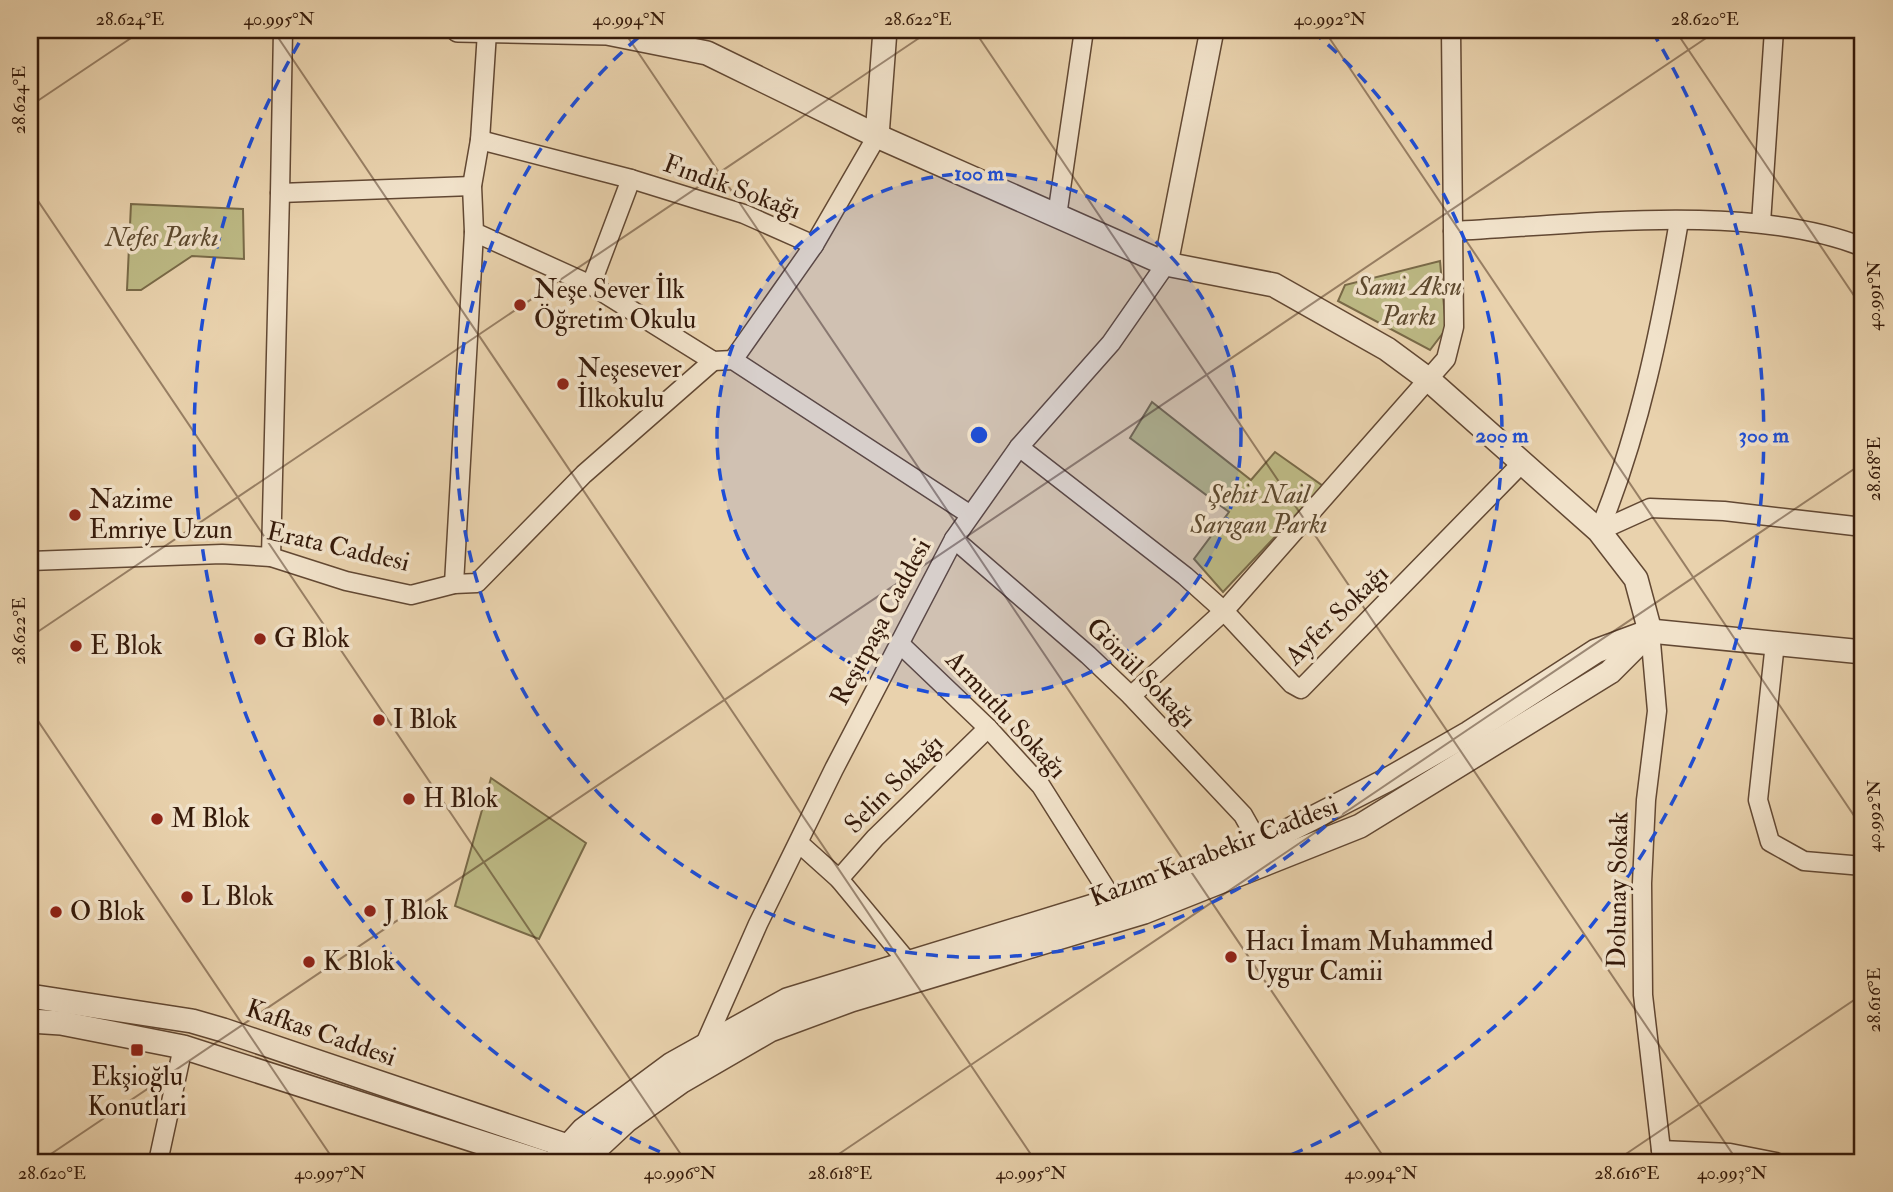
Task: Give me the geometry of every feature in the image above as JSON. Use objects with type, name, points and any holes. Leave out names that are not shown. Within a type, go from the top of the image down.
[{"type":"street","points":[[271,557],[283,30]]},
{"type":"street","points":[[458,30],[607,33],[706,53],[877,136],[1166,264],[1274,285],[1387,349],[1429,380],[1599,531],[1636,579],[1650,631],[1863,652]]},
{"type":"street","points":[[733,359],[814,245],[877,136],[885,30]]},
{"type":"street","points":[[1057,216],[1084,30]]},
{"type":"street","points":[[1166,264],[1212,30]]},
{"type":"street","points":[[1131,696],[1224,611],[1446,359],[1454,327],[1451,30]]},
{"type":"street","points":[[1761,223],[1774,30]]},
{"type":"street","points":[[454,584],[474,232],[472,186],[480,140],[487,32]]},
{"type":"street","name":"Fındık Sokağı","points":[[480,140],[631,179],[744,214],[814,245]]},
{"type":"street","points":[[591,285],[631,179]]},
{"type":"street","points":[[280,193],[472,186]]},
{"type":"street","points":[[1453,231],[1679,221],[1761,223],[1838,236],[1863,247]]},
{"type":"street","points":[[1599,531],[1624,470],[1663,312],[1679,221]]},
{"type":"street","points":[[474,232],[591,285],[713,361],[733,359],[969,514]]},
{"type":"street","name":"Reşitpaşa Caddesi","points":[[709,1053],[758,924],[800,844],[834,769],[954,539],[969,514],[1019,447],[1111,343],[1166,264]]},
{"type":"street","name":"Erata Caddesi","points":[[30,561],[222,554],[271,557],[346,581],[411,595],[454,584],[477,583],[584,474],[713,361]]},
{"type":"street","name":"Ayfer Sokağı","points":[[1019,447],[1185,576],[1224,611],[1292,684],[1301,688],[1522,463]]},
{"type":"street","points":[[1599,531],[1650,508],[1724,511],[1863,527]]},
{"type":"street","name":"Gönül Sokağı","points":[[954,539],[1131,696],[1243,815],[1265,854]]},
{"type":"street","name":"Kazım Karabekir Caddesi","points":[[571,1157],[626,1121],[709,1053],[851,1000],[1144,912],[1265,854],[1360,826],[1610,672],[1650,631]]},
{"type":"street","name":"Dolunay Sokak","points":[[1650,631],[1657,710],[1645,814],[1642,883],[1643,995],[1662,1156]]},
{"type":"street","name":"Armutlu Sokağı","points":[[899,643],[988,728],[1041,786],[1113,900]]},
{"type":"street","points":[[1775,643],[1758,800],[1770,842],[1804,861],[1863,866]]},
{"type":"street","name":"Selin Sokağı","points":[[839,879],[875,838],[988,728]]},
{"type":"street","points":[[800,844],[839,879],[907,961]]},
{"type":"street","points":[[709,1053],[787,1000],[907,961],[1265,854]]},
{"type":"street","name":"Kafkas Caddesi","points":[[30,996],[192,1021],[571,1157]]},
{"type":"street","name":"Kafkas Caddesi","points":[[30,1021],[61,1023],[183,1047],[542,1162]]},
{"type":"street","points":[[158,1162],[183,1047],[192,1021]]},
{"type":"street","points":[[1662,1156],[1730,1153],[1776,1162]]},
{"type":"green space","name":"Nefes Parkı","points":[[131,204],[243,209],[244,259],[192,256],[141,290],[127,290]]},
{"type":"green space","name":"Sami Aksu Parkı","points":[[1440,261],[1446,329],[1430,350],[1338,301],[1345,285]]},
{"type":"green space","name":"Şehit Nail Sarıgan Parkı","points":[[1152,402],[1251,480],[1275,452],[1323,486],[1223,592],[1194,559],[1229,512],[1130,438]]},
{"type":"green space","points":[[491,778],[586,843],[539,939],[455,906]]},
{"type":"place","name":"Neşe Sever İlk Öğretim Okulu","points":[[520,305]]},
{"type":"place","name":"Neşesever İlkokulu","points":[[563,384]]},
{"type":"place","name":"Nazime Emriye Uzun","points":[[75,515]]},
{"type":"place","name":"G Blok","points":[[260,639]]},
{"type":"place","name":"E Blok","points":[[76,646]]},
{"type":"place","name":"I Blok","points":[[379,720]]},
{"type":"place","name":"H Blok","points":[[409,799]]},
{"type":"place","name":"M Blok","points":[[157,819]]},
{"type":"place","name":"L Blok","points":[[187,897]]},
{"type":"place","name":"J Blok","points":[[370,911]]},
{"type":"place","name":"O Blok","points":[[56,912]]},
{"type":"place","name":"Hacı İmam Muhammed Uygur Camii","points":[[1231,957]]},
{"type":"place","name":"K Blok","points":[[309,962]]},
{"type":"place","name":"Ekşioğlu Konutlari","points":[[137,1050]]}]
